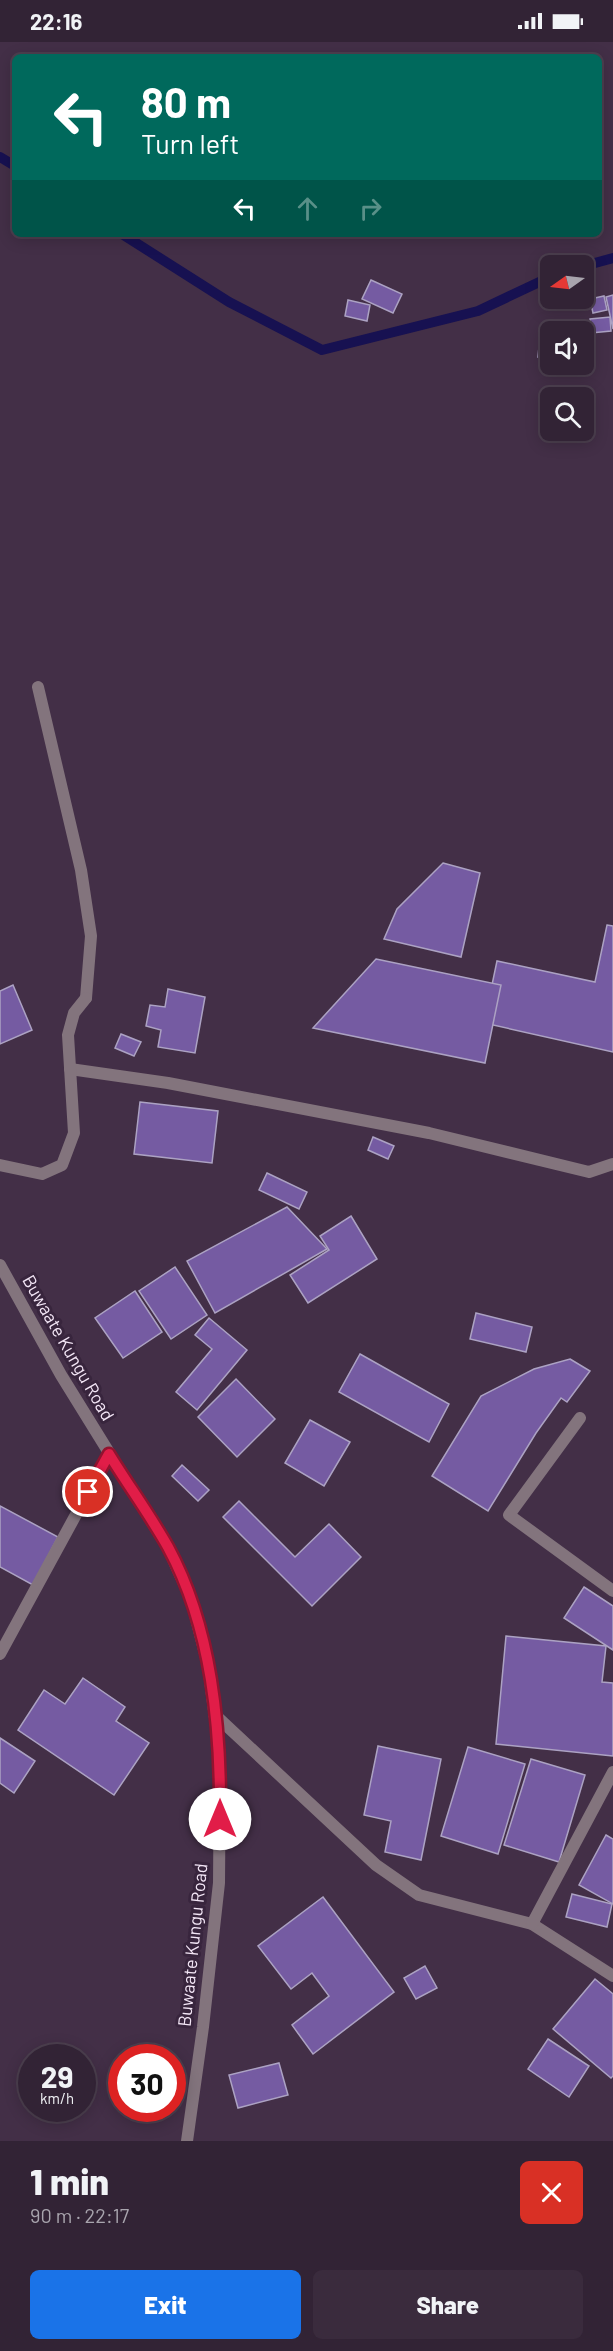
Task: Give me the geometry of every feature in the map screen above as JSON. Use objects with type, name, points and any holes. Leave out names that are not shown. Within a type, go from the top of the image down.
[{"type":"street","points":[[0,1165],[42,1174],[62,1165],[74,1133],[68,1035],[74,1013],[86,998],[91,936],[81,870],[38,687]]},
{"type":"street","points":[[70,1069],[168,1083],[429,1133],[589,1172],[613,1164]]},
{"type":"street","name":"Buwaate Kungu Road","points":[[0,1265],[61,1375],[168,1548],[191,1599],[208,1665],[220,1756],[219,1883],[203,2027],[187,2141]]},
{"type":"street","points":[[580,1418],[509,1515],[613,1592]]},
{"type":"street","points":[[0,1654],[109,1454]]},
{"type":"street","points":[[214,1714],[376,1865],[419,1895],[532,1924],[613,1976]]},
{"type":"street","points":[[532,1924],[613,1772]]},
{"type":"building","points":[[371,280],[402,294],[393,313],[362,299]]},
{"type":"building","points":[[613,295],[613,329],[606,297]]},
{"type":"building","points":[[604,296],[607,310],[593,313],[594,298]]},
{"type":"building","points":[[348,300],[370,305],[367,321],[345,316]]},
{"type":"building","points":[[610,317],[611,331],[594,333],[594,321],[590,319]]},
{"type":"building","points":[[443,863],[480,873],[461,957],[384,939],[397,909]]},
{"type":"building","points":[[607,925],[613,926],[613,1052],[484,1023],[497,961],[595,982]]},
{"type":"building","points":[[376,959],[501,985],[485,1063],[313,1028]]},
{"type":"building","points":[[13,985],[32,1030],[0,1044],[0,991]]},
{"type":"building","points":[[168,989],[205,997],[195,1053],[158,1047],[161,1030],[146,1026],[150,1005],[165,1007]]},
{"type":"building","points":[[121,1034],[141,1042],[134,1056],[115,1048]]},
{"type":"building","points":[[140,1102],[218,1111],[212,1163],[134,1154]]},
{"type":"building","points":[[373,1137],[394,1146],[388,1159],[368,1150]]},
{"type":"building","points":[[267,1173],[307,1192],[299,1209],[259,1190]]},
{"type":"building","points":[[287,1207],[327,1249],[215,1313],[187,1261]]},
{"type":"building","points":[[351,1216],[377,1259],[308,1303],[290,1275],[329,1250],[320,1236]]},
{"type":"building","points":[[175,1267],[207,1315],[171,1339],[139,1291]]},
{"type":"building","points":[[135,1291],[162,1332],[123,1358],[95,1318]]},
{"type":"building","points":[[476,1313],[532,1327],[526,1352],[470,1339]]},
{"type":"building","points":[[209,1318],[247,1350],[197,1410],[176,1392],[212,1349],[195,1335]]},
{"type":"building","points":[[360,1354],[449,1404],[429,1442],[339,1392]]},
{"type":"building","points":[[570,1359],[590,1371],[567,1402],[561,1398],[536,1433],[488,1511],[432,1476],[481,1396],[534,1369]]},
{"type":"building","points":[[236,1379],[275,1419],[237,1457],[198,1417]]},
{"type":"building","points":[[310,1420],[350,1442],[324,1486],[285,1463]]},
{"type":"building","points":[[182,1465],[209,1490],[198,1501],[172,1476]]},
{"type":"building","points":[[239,1501],[295,1557],[329,1524],[361,1557],[312,1606],[223,1517]]},
{"type":"building","points":[[0,1506],[58,1537],[33,1585],[0,1567]]},
{"type":"building","points":[[584,1587],[613,1606],[613,1650],[564,1618]]},
{"type":"building","points":[[506,1636],[606,1646],[602,1682],[613,1683],[613,1756],[496,1744]]},
{"type":"building","points":[[83,1678],[125,1707],[116,1721],[149,1743],[114,1795],[18,1730],[44,1690],[65,1704]]},
{"type":"building","points":[[0,1738],[35,1761],[14,1793],[0,1783]]},
{"type":"building","points":[[378,1746],[441,1759],[421,1860],[385,1852],[391,1821],[364,1815]]},
{"type":"building","points":[[468,1747],[525,1764],[498,1854],[441,1836]]},
{"type":"building","points":[[531,1759],[585,1775],[559,1862],[504,1845]]},
{"type":"building","points":[[606,1835],[613,1839],[613,1904],[579,1885]]},
{"type":"building","points":[[572,1894],[612,1904],[607,1927],[566,1917]]},
{"type":"building","points":[[323,1897],[394,1992],[313,2054],[292,2025],[329,1996],[312,1973],[291,1989],[258,1946]]},
{"type":"building","points":[[425,1966],[437,1988],[416,1999],[404,1978]]},
{"type":"building","points":[[595,1979],[613,1994],[613,2076],[611,2078],[553,2029]]},
{"type":"building","points":[[548,2039],[589,2066],[569,2097],[528,2069]]},
{"type":"building","points":[[279,2063],[288,2095],[238,2108],[229,2075]]},
{"type":"waterway","points":[[0,157],[12,164]]},
{"type":"waterway","points":[[127,237],[229,302],[322,350],[478,311],[540,282]]},
{"type":"waterway","points":[[594,263],[613,258]]},
{"type":"route","points":[[88,1492],[109,1454],[168,1548],[191,1599],[208,1665],[220,1756],[220,1819]]}]
